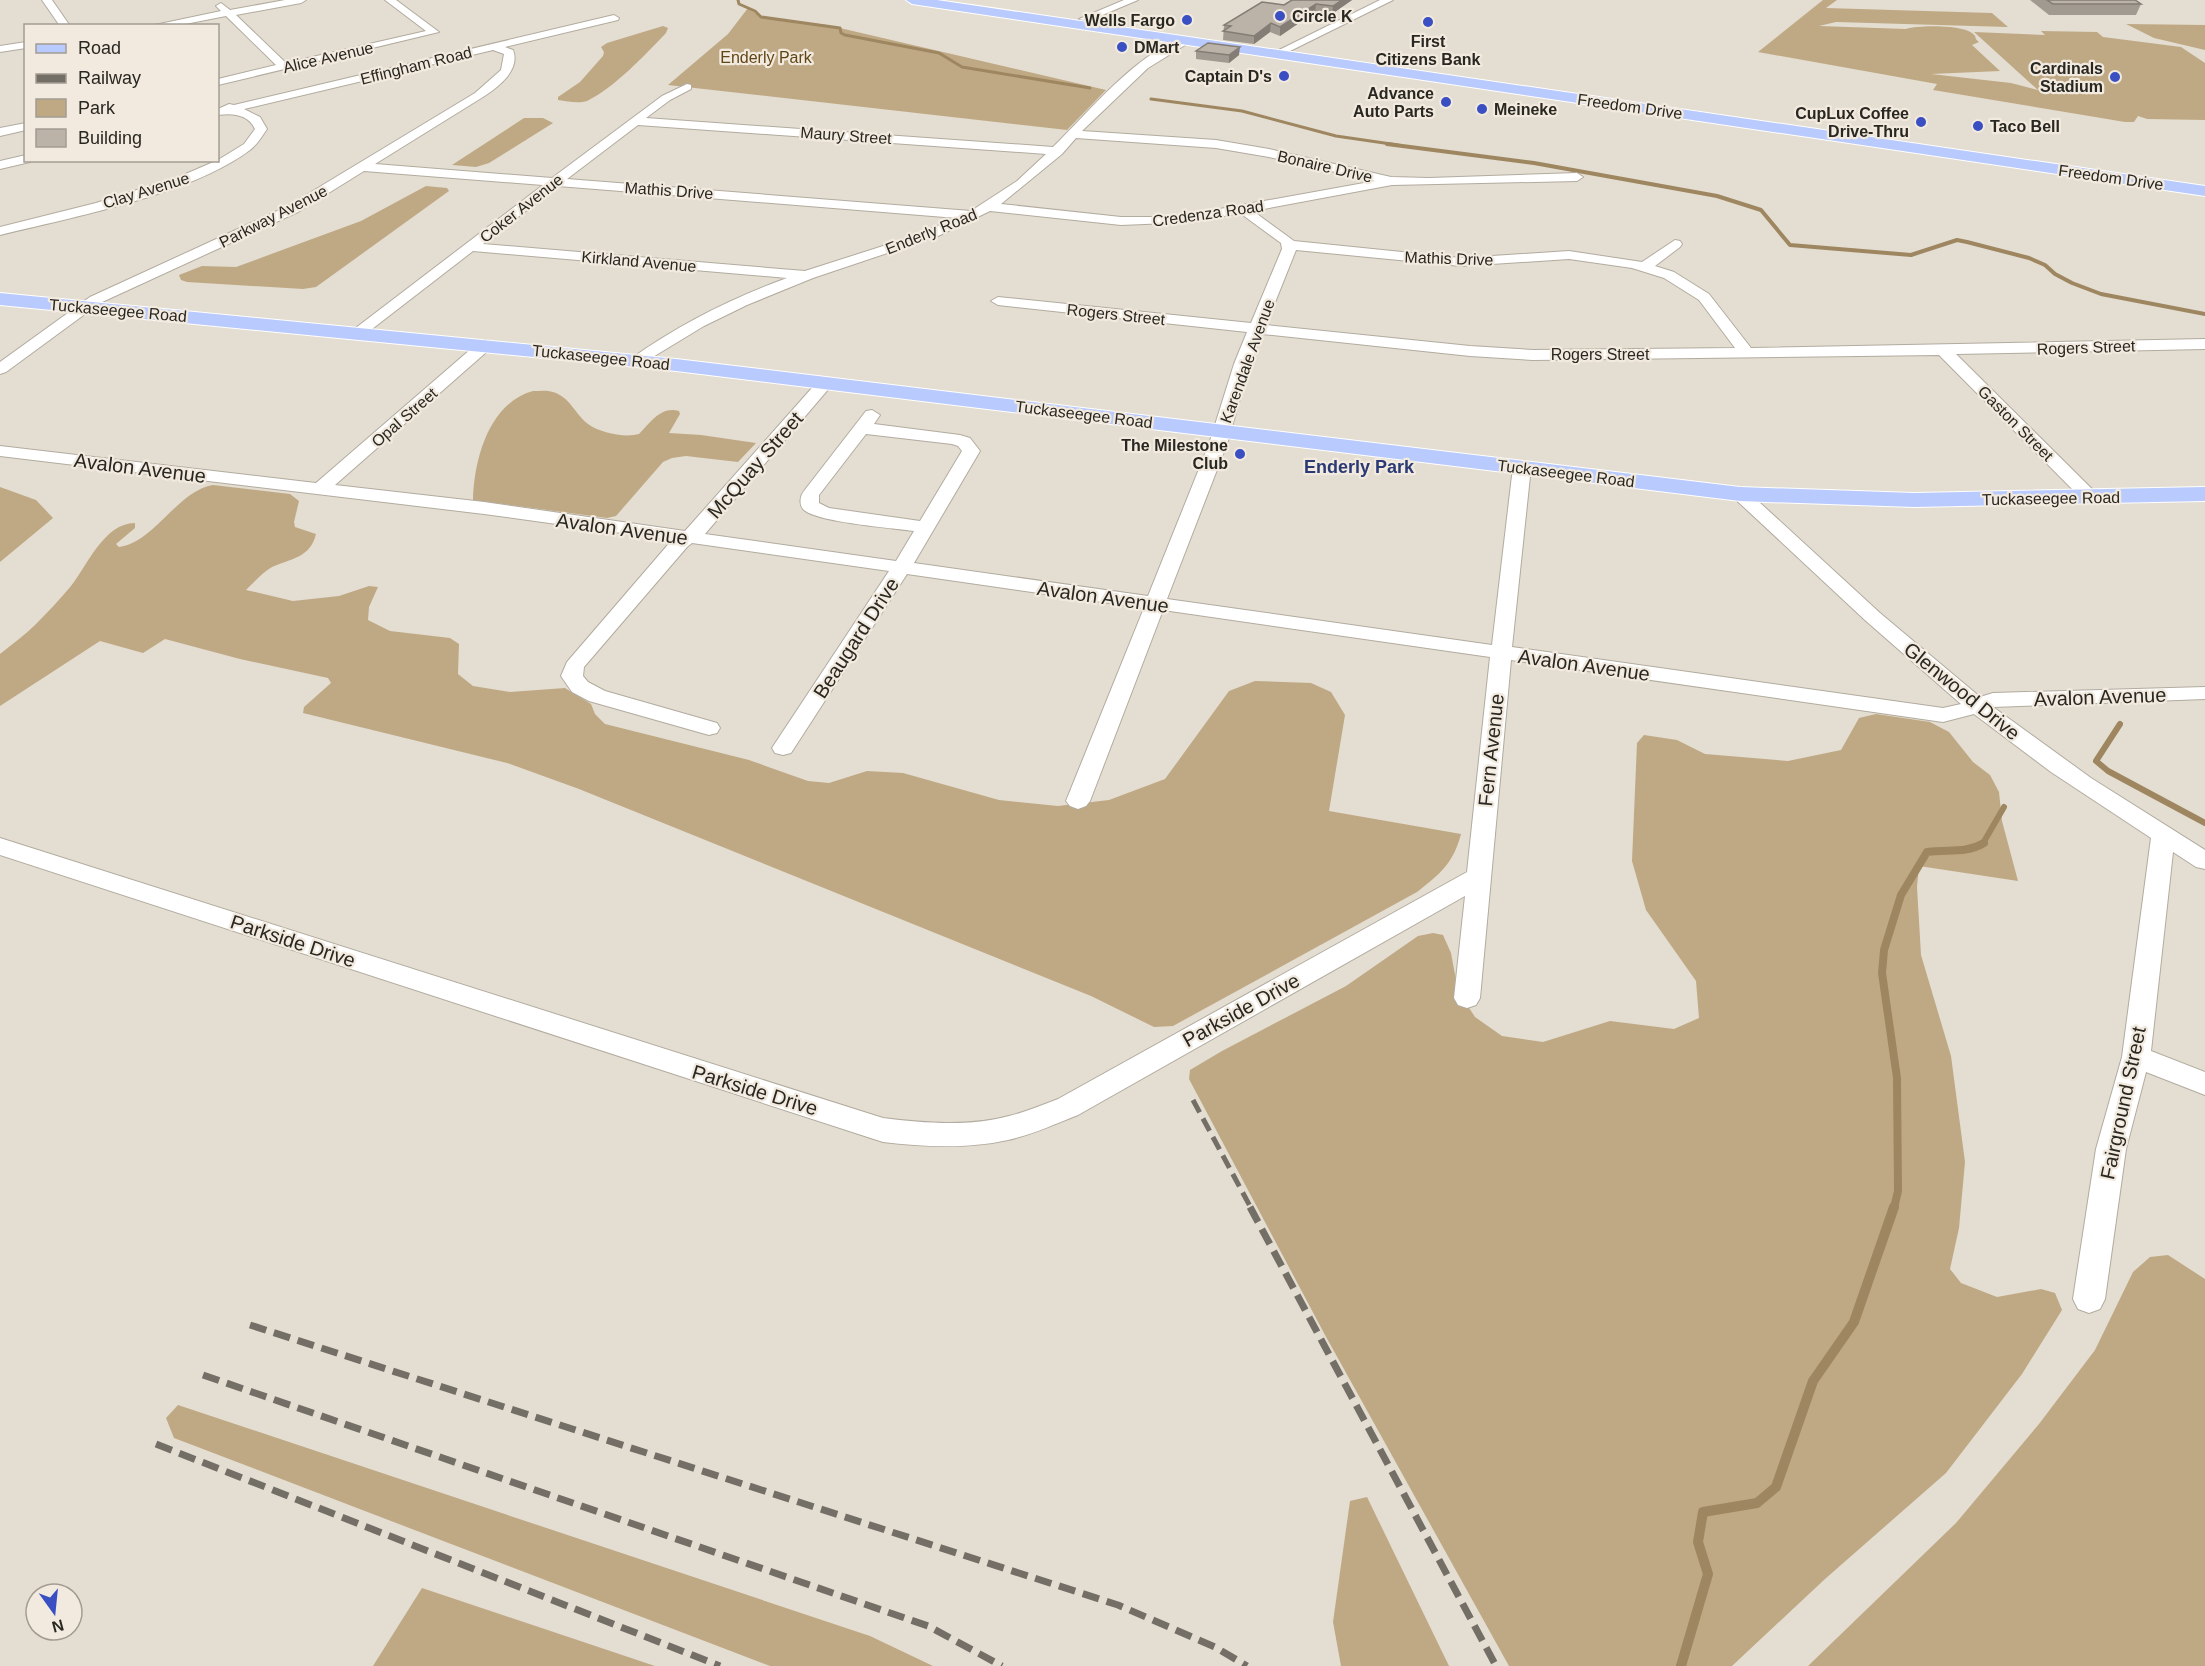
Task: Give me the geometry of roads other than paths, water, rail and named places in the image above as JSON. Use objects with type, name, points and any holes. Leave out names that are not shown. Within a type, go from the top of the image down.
[{"type":"main road","name":"Freedom Drive","points":[[912,0],[1186,40],[1283,51]]},
{"type":"main road","name":"Freedom Drive","points":[[950,0],[2156,180],[2205,191]]},
{"type":"main road","points":[[991,12],[1071,21],[1084,19]]},
{"type":"main road","name":"Freedom Drive","points":[[2156,180],[2205,183]]},
{"type":"main road","name":"Tuckaseegee Road","points":[[0,299],[639,361],[1740,494],[1875,501],[2205,494]]},
{"type":"street","points":[[48,0],[64,24]]},
{"type":"street","points":[[215,0],[284,67]]},
{"type":"street","points":[[168,24],[301,0]]},
{"type":"street","name":"Alice Avenue","points":[[219,82],[434,32],[390,0]]},
{"type":"street","points":[[1084,19],[1133,0]]},
{"type":"street","points":[[1283,51],[1388,0]]},
{"type":"street","name":"Effingham Road","points":[[219,112],[614,18]]},
{"type":"street","name":"Enderly Road","points":[[639,361],[693,326],[807,276],[925,236],[975,215],[1026,179],[1058,151],[1093,113],[1144,66],[1186,40]]},
{"type":"street","points":[[0,49],[24,45]]},
{"type":"street","name":"Parkway Avenue","points":[[0,369],[101,297],[293,208],[489,88],[503,75],[510,61],[509,52],[492,46]]},
{"type":"street","name":"Coker Avenue","points":[[358,333],[635,121],[666,98],[687,87]]},
{"type":"street","name":"Clay Avenue","points":[[0,231],[152,190],[219,164],[249,146],[257,138],[261,129],[256,119],[219,102]]},
{"type":"street","name":"Maury Street","points":[[635,121],[1058,151]]},
{"type":"street","points":[[0,132],[24,126]]},
{"type":"street","name":"Bonaire Drive","points":[[1074,134],[1227,146],[1391,181],[1429,183],[1577,177]]},
{"type":"street","points":[[0,165],[24,159]]},
{"type":"street","name":"Mathis Drive","points":[[363,166],[975,215]]},
{"type":"street","name":"Credenza Road","points":[[988,207],[1140,221],[1184,219],[1372,187],[1391,181]]},
{"type":"street","points":[[1242,209],[1287,241],[1289,245]]},
{"type":"street","points":[[1645,267],[1675,244]]},
{"type":"street","name":"Mathis Drive","points":[[1289,245],[1461,262],[1542,256],[1582,256],[1645,267],[1684,283],[1704,297],[1747,353]]},
{"type":"street","name":"Karendale Avenue","points":[[1078,801],[1221,432],[1256,328],[1289,245]]},
{"type":"street","name":"Kirkland Avenue","points":[[471,247],[807,276]]},
{"type":"street","name":"Rogers Street","points":[[998,301],[1504,353],[1747,353],[2205,344]]},
{"type":"street","name":"Opal Street","points":[[321,488],[485,345]]},
{"type":"street","name":"Gaston Street","points":[[1943,350],[2090,497]]},
{"type":"street","name":"McQuay Street","points":[[709,728],[597,696],[580,687],[572,676],[574,666],[680,543],[695,533],[825,383]]},
{"type":"street","name":"Beaugard Drive","points":[[783,748],[901,569],[926,527],[942,495],[971,451],[969,445],[954,439],[868,421],[810,495],[810,506],[825,513],[926,527]]},
{"type":"street","name":"Avalon Avenue","points":[[0,452],[321,488],[1943,714],[1956,713],[1993,700],[2205,693]]},
{"type":"street","name":"Fern Avenue","points":[[1467,998],[1522,467]]},
{"type":"street","name":"Glenwood Drive","points":[[1740,494],[1879,622],[1977,705],[2013,733],[2205,861]]},
{"type":"street","name":"Fairground Street","points":[[2089,1299],[2110,1149],[2136,1058],[2163,835]]},
{"type":"street","name":"Parkside Drive","points":[[0,846],[711,1077],[883,1130],[924,1135],[988,1132],[1049,1116],[1478,876]]},
{"type":"street","points":[[2136,1058],[2205,1084]]},
{"type":"waterway","points":[[738,0],[739,4],[755,11],[761,17],[840,28],[841,33],[845,35],[939,53],[962,67],[1090,88]]},
{"type":"waterway","points":[[1151,99],[1242,111],[1336,136],[1398,145]]},
{"type":"waterway","points":[[1387,144],[1534,163],[1717,196],[1761,210],[1790,245],[1911,255],[1957,240],[1967,242],[2029,258],[2045,265],[2055,274],[2072,283],[2101,294],[2205,314]]},
{"type":"waterway","points":[[2120,724],[2096,761],[2108,771],[2205,823]]},
{"type":"waterway","points":[[1983,843],[2004,807]]},
{"type":"waterway","points":[[1894,1208],[1898,1191],[1897,1078],[1882,973],[1884,950],[1901,895],[1927,852],[1963,850],[1983,843]]},
{"type":"waterway","points":[[1681,1666],[1708,1574],[1698,1542],[1703,1512],[1757,1503],[1776,1487],[1813,1381],[1854,1322],[1894,1207]]},
{"type":"railway","points":[[1193,1100],[1251,1208]]},
{"type":"railway","points":[[1250,1207],[1496,1666]]},
{"type":"railway","points":[[250,1325],[1118,1605],[1215,1647],[1247,1666]]},
{"type":"railway","points":[[203,1375],[928,1626],[1002,1666]]},
{"type":"railway","points":[[156,1444],[720,1666]]},
{"type":"place","name":"Circle K","points":[[1280,16]]},
{"type":"place","name":"Wells Fargo","points":[[1187,20]]},
{"type":"place","name":"First Citizens Bank","points":[[1428,22]]},
{"type":"place","name":"DMart","points":[[1122,47]]},
{"type":"place","name":"Captain D's","points":[[1284,76]]},
{"type":"place","name":"Cardinals Stadium","points":[[2115,77]]},
{"type":"place","name":"Advance Auto Parts","points":[[1446,102]]},
{"type":"place","name":"Meineke","points":[[1482,109]]},
{"type":"place","name":"CupLux Coffee Drive-Thru","points":[[1921,122]]},
{"type":"place","name":"Taco Bell","points":[[1978,126]]},
{"type":"place","name":"The Milestone Club","points":[[1240,454]]},
{"type":"district","name":"Enderly Park","points":[[1359,467]]}]
